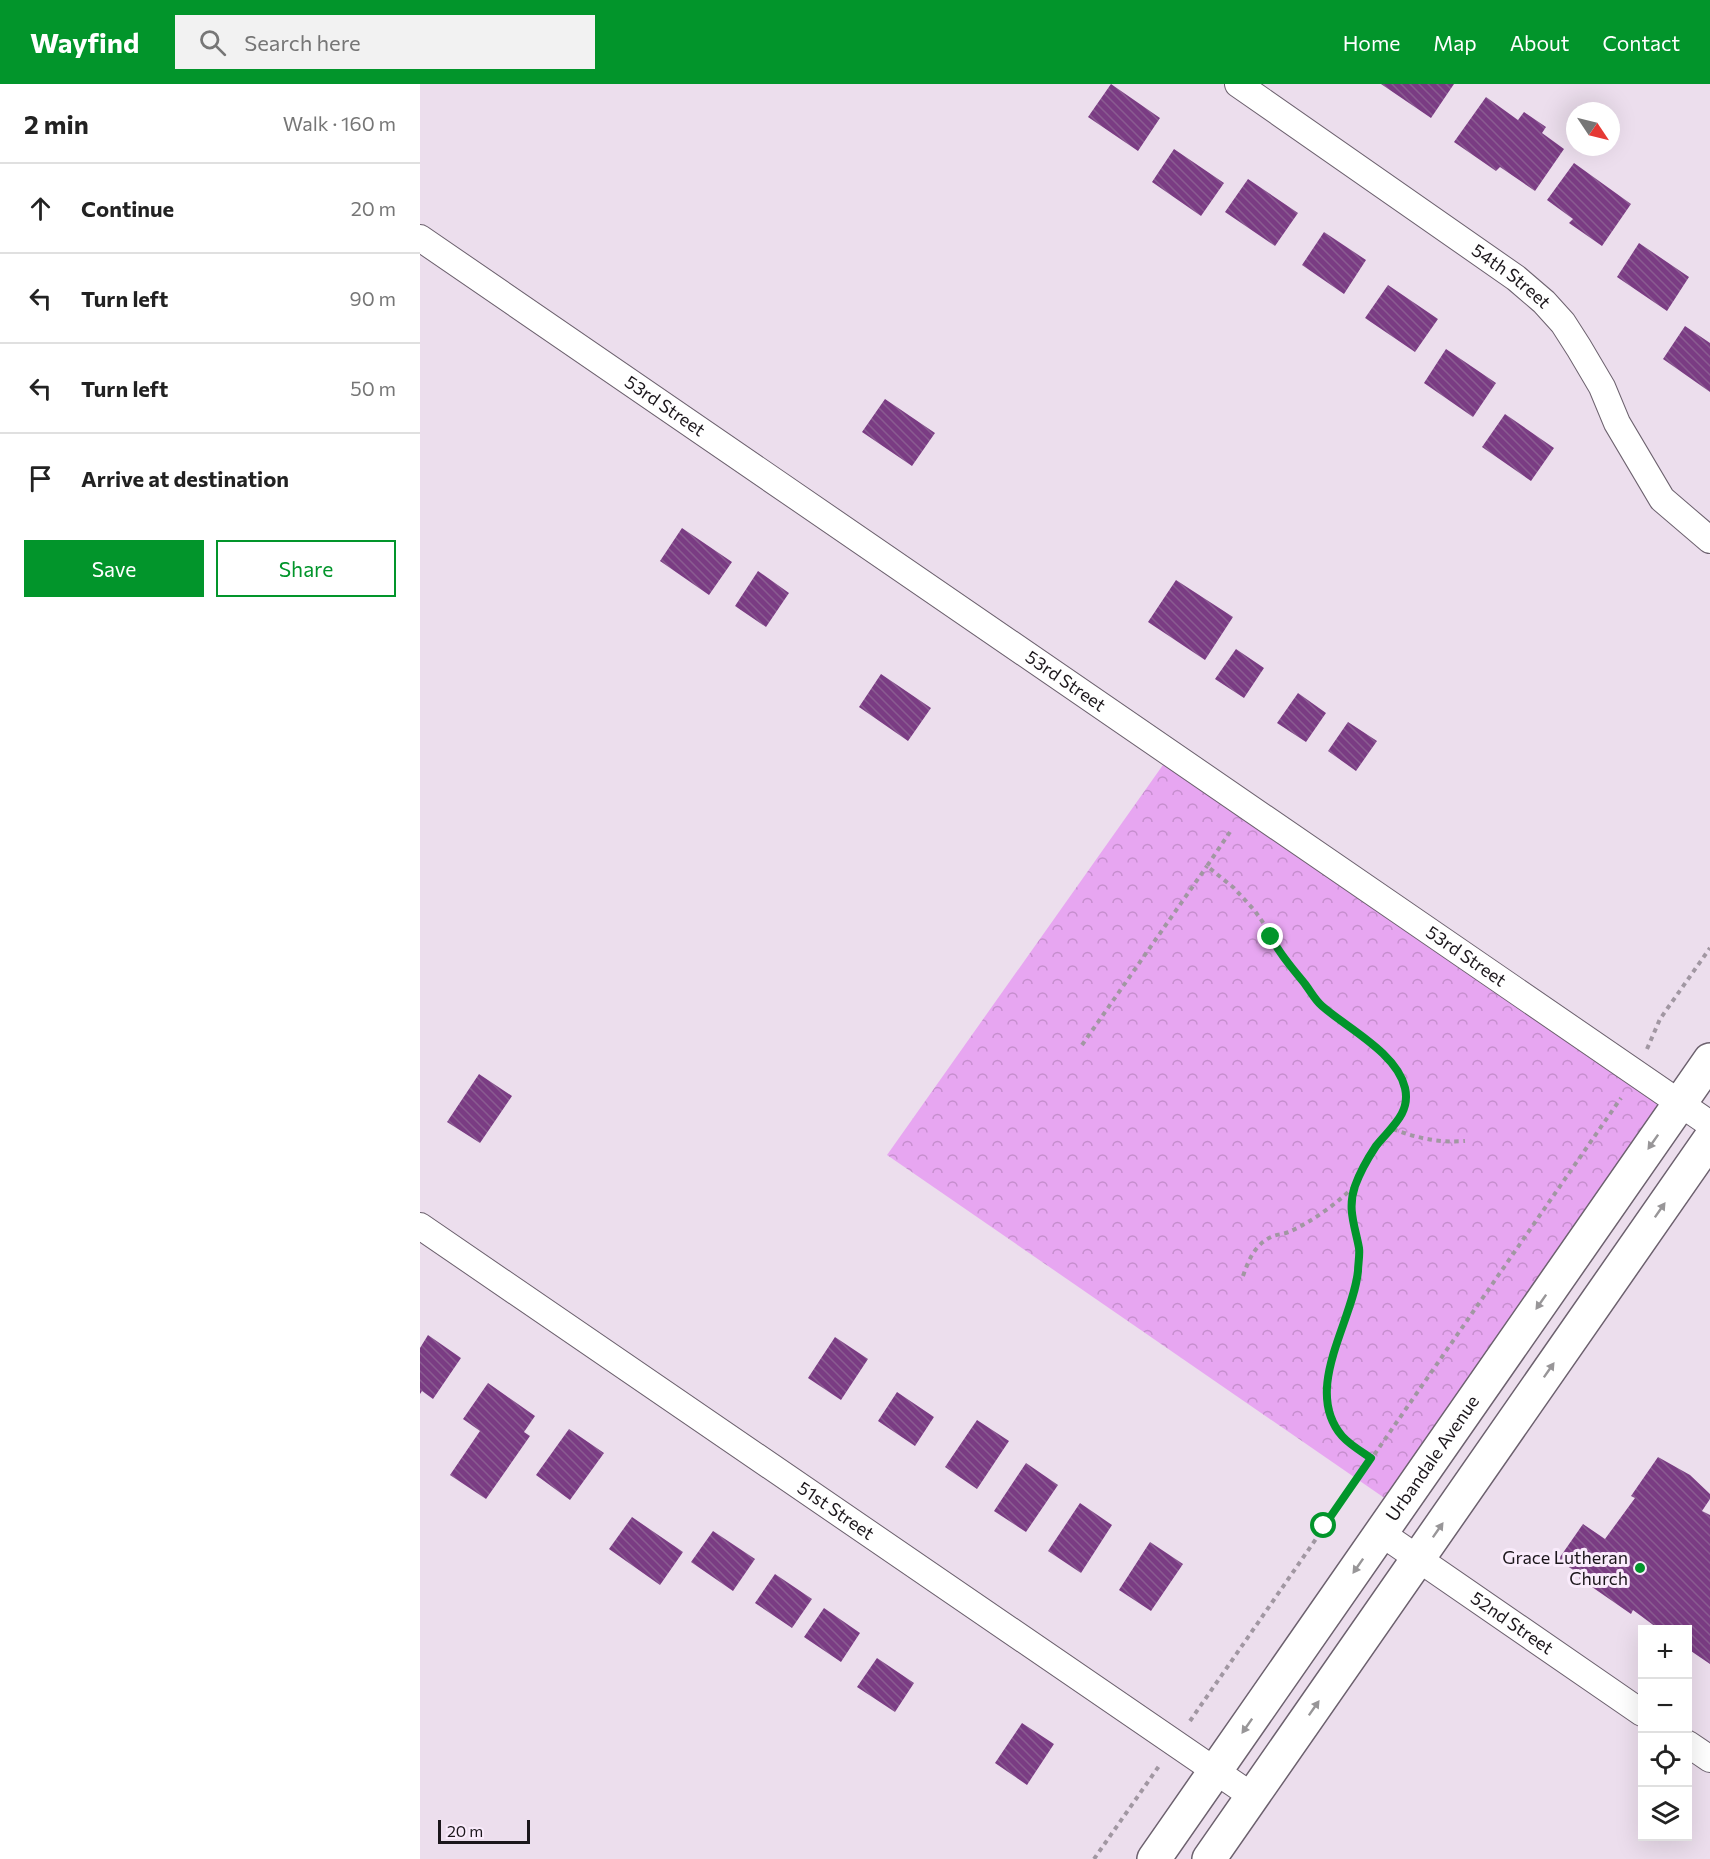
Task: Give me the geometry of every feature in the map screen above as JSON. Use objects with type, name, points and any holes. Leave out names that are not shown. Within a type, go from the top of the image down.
[{"type":"street","name":"54th Street","points":[[1238,84],[1516,278],[1544,302],[1563,323],[1580,348],[1602,387],[1617,423],[1662,499],[1710,540]]},
{"type":"street","name":"53rd Street","points":[[420,238],[1710,1124]]},
{"type":"street","name":"Urbandale Avenue","points":[[1154,1859],[1710,1059]]},
{"type":"street","points":[[1209,1859],[1710,1139]]},
{"type":"street","name":"51st Street","points":[[420,1226],[1252,1796]]},
{"type":"street","name":"52nd Street","points":[[1381,1533],[1638,1710]]},
{"type":"street","points":[[1692,1747],[1710,1759]]},
{"type":"path","points":[[1082,1045],[1230,832]]},
{"type":"path","points":[[1207,866],[1234,888],[1255,911],[1276,948],[1316,999],[1362,1036],[1396,1068],[1404,1084],[1406,1093],[1401,1118],[1378,1144],[1355,1184],[1350,1200],[1360,1251],[1357,1276],[1333,1358],[1327,1390],[1336,1428],[1344,1438],[1371,1458]]},
{"type":"path","points":[[1644,1057],[1660,1019],[1710,948]]},
{"type":"path","points":[[1186,1727],[1621,1097]]},
{"type":"path","points":[[1393,1129],[1415,1137],[1444,1143],[1465,1141]]},
{"type":"path","points":[[1243,1276],[1248,1259],[1256,1247],[1266,1239],[1290,1232],[1343,1197],[1355,1184]]},
{"type":"path","points":[[1094,1859],[1160,1764]]},
{"type":"green space","points":[[1170,755],[1675,1103],[1399,1508],[887,1155]]},
{"type":"building","points":[[1111,84],[1160,118],[1138,151],[1088,117]]},
{"type":"building","points":[[1381,84],[1454,84],[1431,118]]},
{"type":"building","points":[[1486,97],[1518,120],[1524,112],[1546,127],[1542,133],[1564,149],[1535,191],[1500,167],[1496,171],[1454,142]]},
{"type":"building","points":[[1174,149],[1224,183],[1201,216],[1152,182]]},
{"type":"building","points":[[1574,163],[1631,204],[1602,246],[1569,223],[1573,219],[1547,200]]},
{"type":"building","points":[[1248,179],[1298,213],[1275,246],[1225,212]]},
{"type":"building","points":[[1324,232],[1366,260],[1344,294],[1302,265]]},
{"type":"building","points":[[1639,243],[1689,277],[1667,311],[1617,277]]},
{"type":"building","points":[[1388,285],[1438,319],[1415,352],[1365,318]]},
{"type":"building","points":[[1685,326],[1710,343],[1710,392],[1663,359]]},
{"type":"building","points":[[1446,349],[1496,383],[1473,417],[1424,383]]},
{"type":"building","points":[[885,399],[935,433],[912,466],[862,432]]},
{"type":"building","points":[[1505,414],[1554,448],[1531,481],[1482,447]]},
{"type":"building","points":[[682,528],[732,562],[709,595],[660,561]]},
{"type":"building","points":[[758,571],[789,593],[766,627],[735,606]]},
{"type":"building","points":[[1176,580],[1233,617],[1205,660],[1148,622]]},
{"type":"building","points":[[1236,649],[1264,668],[1244,698],[1215,679]]},
{"type":"building","points":[[881,674],[931,708],[908,741],[859,707]]},
{"type":"building","points":[[1298,693],[1326,713],[1306,742],[1277,723]]},
{"type":"building","points":[[1348,722],[1377,741],[1356,771],[1328,751]]},
{"type":"building","points":[[479,1074],[512,1096],[480,1143],[447,1122]]},
{"type":"building","points":[[428,1335],[461,1358],[433,1399],[422,1391],[420,1394],[420,1348]]},
{"type":"building","points":[[835,1337],[868,1359],[841,1400],[808,1378]]},
{"type":"building","points":[[488,1383],[535,1416],[524,1432],[530,1436],[486,1499],[450,1475],[480,1431],[463,1419]]},
{"type":"building","points":[[897,1392],[934,1417],[915,1446],[878,1421]]},
{"type":"building","points":[[977,1420],[1009,1441],[977,1489],[945,1467]]},
{"type":"building","points":[[569,1429],[604,1453],[570,1500],[536,1475]]},
{"type":"building","name":"Grace Lutheran Church","points":[[1658,1457],[1690,1475],[1710,1494],[1710,1499],[1702,1511],[1710,1515],[1710,1664],[1692,1652],[1692,1625],[1653,1625],[1633,1610],[1631,1614],[1579,1578],[1581,1575],[1558,1560],[1583,1524],[1605,1539],[1635,1498],[1631,1496]]},
{"type":"building","points":[[1026,1463],[1058,1485],[1026,1532],[994,1511]]},
{"type":"building","points":[[1080,1503],[1112,1525],[1081,1573],[1048,1551]]},
{"type":"building","points":[[632,1517],[683,1552],[660,1585],[609,1549]]},
{"type":"building","points":[[713,1531],[755,1559],[733,1591],[691,1562]]},
{"type":"building","points":[[1150,1542],[1183,1564],[1151,1611],[1119,1590]]},
{"type":"building","points":[[775,1574],[812,1599],[792,1628],[755,1603]]},
{"type":"building","points":[[824,1608],[860,1633],[841,1662],[804,1637]]},
{"type":"building","points":[[877,1658],[914,1683],[895,1712],[857,1687]]},
{"type":"building","points":[[1022,1723],[1054,1744],[1027,1785],[995,1763]]},
{"type":"place","name":"Grace Lutheran Church","points":[[1640,1568]]},
{"type":"route","points":[[1271,937],[1276,948],[1316,999],[1362,1036],[1396,1068],[1406,1093],[1401,1118],[1370,1156],[1355,1184],[1350,1200],[1360,1251],[1357,1276],[1333,1358],[1327,1390],[1336,1428],[1344,1438],[1371,1458],[1324,1526]]}]
